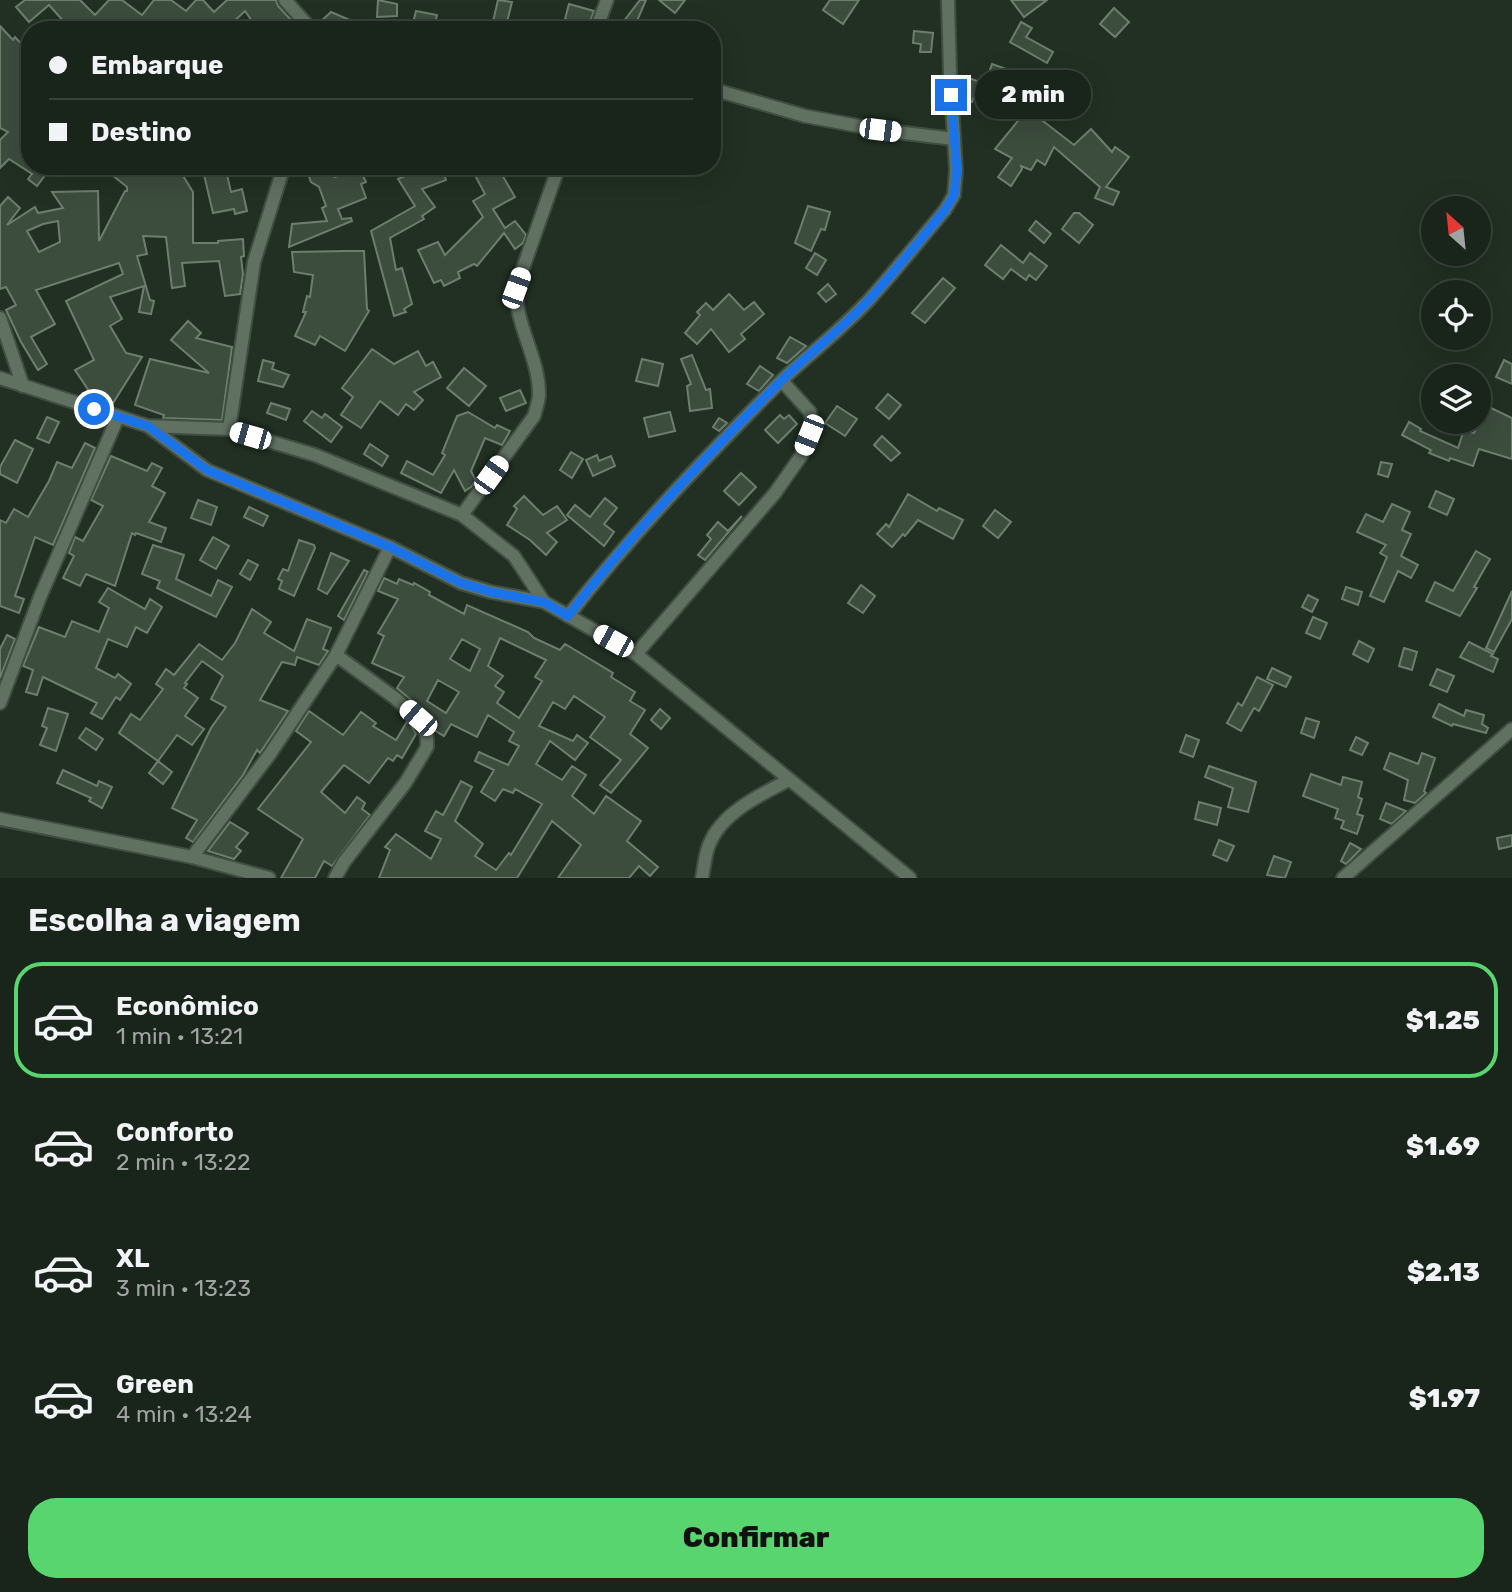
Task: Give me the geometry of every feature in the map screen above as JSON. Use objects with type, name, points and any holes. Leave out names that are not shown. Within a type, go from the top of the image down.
[{"type":"street","points":[[285,0],[304,21]]},
{"type":"street","points":[[599,21],[607,0]]},
{"type":"street","points":[[568,616],[610,562],[667,498],[782,381],[829,340],[868,300],[945,210],[954,195],[957,170],[948,0]]},
{"type":"street","points":[[721,92],[805,116],[880,130],[954,139]]},
{"type":"street","points":[[229,429],[254,262],[281,175]]},
{"type":"street","points":[[462,515],[534,415],[539,396],[537,375],[515,306],[516,288],[556,175]]},
{"type":"street","points":[[0,318],[23,386]]},
{"type":"street","points":[[0,379],[148,426],[229,429],[315,455],[462,515],[514,556],[544,602]]},
{"type":"street","points":[[636,653],[775,493],[801,456],[812,423],[810,412],[782,381]]},
{"type":"street","points":[[0,703],[40,597],[118,417]]},
{"type":"street","points":[[148,426],[207,470],[390,547],[461,583],[544,602],[636,653],[910,878]]},
{"type":"street","points":[[192,858],[270,754],[336,655],[390,547]]},
{"type":"street","points":[[335,878],[359,841],[406,782],[427,747],[428,736],[418,718],[336,655]]},
{"type":"street","points":[[1343,878],[1512,729]]},
{"type":"street","points":[[702,878],[709,845],[725,821],[752,799],[789,780]]},
{"type":"street","points":[[0,819],[192,858],[269,878]]},
{"type":"building","points":[[25,0],[80,0],[95,15],[109,0],[122,0],[142,15],[154,0],[171,0],[186,11],[196,0],[203,0],[214,12],[227,0],[276,0],[292,21],[252,21],[245,11],[234,21],[63,21],[49,5],[28,21],[16,7]]},
{"type":"building","points":[[378,0],[397,4],[397,16],[377,17]]},
{"type":"building","points":[[498,0],[512,2],[507,21],[493,21]]},
{"type":"building","points":[[640,0],[646,0],[637,21],[624,21]]},
{"type":"building","points":[[659,0],[685,0],[675,13]]},
{"type":"building","points":[[830,0],[859,0],[843,24],[823,10]]},
{"type":"building","points":[[1011,0],[1047,0],[1024,17]]},
{"type":"building","points":[[569,4],[594,11],[590,21],[565,19]]},
{"type":"building","points":[[1114,8],[1129,22],[1115,37],[1100,24]]},
{"type":"building","points":[[416,11],[437,15],[436,21],[414,21]]},
{"type":"building","points":[[331,12],[352,21],[321,21]]},
{"type":"building","points":[[1021,22],[1032,28],[1026,37],[1053,52],[1047,63],[1010,42]]},
{"type":"building","points":[[0,26],[13,40],[15,37],[21,43],[21,167],[9,159],[0,168],[0,140],[8,132],[0,128]]},
{"type":"building","points":[[914,31],[933,33],[931,52],[920,52],[921,44],[913,43]]},
{"type":"building","points":[[992,64],[1020,74],[1021,72],[1032,79],[1023,93],[1016,88],[1004,104],[987,92],[984,100],[974,97],[972,102],[962,99],[969,78],[985,84]]},
{"type":"building","points":[[1026,111],[1030,111],[1074,145],[1091,129],[1112,152],[1115,147],[1129,157],[1106,187],[1119,192],[1113,205],[1095,198],[1100,187],[1054,147],[1045,165],[1037,160],[1031,170],[1021,166],[1022,169],[1011,186],[998,177],[1012,158],[995,149]]},
{"type":"building","points":[[31,175],[45,175],[37,186],[28,179]]},
{"type":"building","points":[[112,175],[183,175],[193,192],[193,243],[243,239],[243,274],[240,294],[225,296],[219,261],[182,263],[185,286],[172,288],[166,237],[143,236],[147,254],[137,256],[150,300],[154,301],[151,314],[139,312],[144,286],[110,297],[122,319],[110,326],[126,353],[142,357],[113,403],[99,394],[95,400],[75,370],[94,360],[66,301],[123,274],[119,263],[36,290],[55,324],[31,337],[47,364],[38,370],[6,310],[16,305],[6,287],[0,289],[0,206],[8,197],[20,208],[7,225],[35,207],[38,213],[63,208],[52,192],[98,191],[99,241],[127,187]],"holes":[[[58,221],[60,242],[39,252],[27,231]]]},
{"type":"building","points":[[204,175],[227,175],[231,192],[242,189],[247,211],[235,214],[234,209],[213,213]]},
{"type":"building","points":[[308,175],[363,175],[366,182],[361,184],[366,198],[338,209],[342,219],[351,218],[352,221],[289,247],[292,224],[327,221],[322,208],[326,206],[319,187],[311,182]]},
{"type":"building","points":[[408,175],[444,175],[446,180],[422,189],[435,207],[422,216],[424,219],[390,238],[396,270],[402,268],[412,304],[404,309],[406,312],[394,316],[371,231],[415,206],[398,179]]},
{"type":"building","points":[[475,175],[502,175],[515,197],[493,209],[505,228],[515,221],[526,235],[523,243],[515,249],[504,233],[477,266],[474,264],[458,272],[460,278],[444,286],[441,280],[434,283],[418,250],[438,242],[445,255],[483,217],[473,201],[485,194]]},
{"type":"building","points":[[808,206],[830,212],[825,230],[821,229],[811,251],[795,243]]},
{"type":"building","points":[[1074,213],[1079,213],[1093,225],[1079,243],[1062,229]]},
{"type":"building","points":[[1036,221],[1051,234],[1044,243],[1029,230]]},
{"type":"building","points":[[1001,245],[1023,263],[1030,253],[1047,266],[1036,280],[1029,275],[1026,280],[1011,269],[1003,279],[985,265]]},
{"type":"building","points":[[364,251],[369,311],[345,351],[320,336],[315,345],[295,336],[306,312],[303,312],[307,296],[310,297],[313,275],[294,272],[292,252]]},
{"type":"building","points":[[815,253],[826,260],[817,275],[806,268]]},
{"type":"building","points":[[943,278],[955,288],[925,323],[912,313]]},
{"type":"building","points":[[828,284],[836,294],[826,302],[818,293]]},
{"type":"building","points":[[729,294],[744,310],[754,302],[764,314],[741,334],[745,339],[729,352],[711,329],[697,344],[685,333],[700,315],[697,312],[706,303],[713,310]]},
{"type":"building","points":[[188,321],[201,333],[196,338],[232,347],[222,420],[163,418],[164,415],[135,405],[150,359],[209,373],[171,340]]},
{"type":"building","points":[[790,337],[806,346],[787,363],[777,358]]},
{"type":"building","points":[[372,349],[394,364],[418,351],[426,366],[433,362],[441,377],[414,392],[423,400],[414,410],[406,404],[398,415],[380,401],[361,428],[341,415],[353,397],[342,388]]},
{"type":"building","points":[[692,355],[706,390],[710,389],[712,408],[690,411],[687,386],[691,384],[681,359]]},
{"type":"building","points":[[642,359],[663,364],[658,386],[636,381]]},
{"type":"building","points":[[263,360],[274,363],[272,369],[289,375],[283,387],[258,381]]},
{"type":"building","points":[[1504,360],[1512,364],[1512,384],[1496,377]]},
{"type":"building","points":[[760,366],[773,375],[759,391],[747,384]]},
{"type":"building","points":[[464,368],[486,386],[469,406],[447,388]]},
{"type":"building","points":[[520,390],[526,403],[506,411],[500,398]]},
{"type":"building","points":[[888,394],[901,405],[889,419],[876,408]]},
{"type":"building","points":[[271,403],[290,409],[286,420],[267,413]]},
{"type":"building","points":[[837,406],[857,419],[845,436],[825,423]]},
{"type":"building","points":[[1491,408],[1512,418],[1512,459],[1479,449],[1473,466],[1429,453],[1431,450],[1402,435],[1409,422],[1421,429],[1421,434],[1458,448],[1463,434],[1491,434]]},
{"type":"building","points":[[312,411],[322,418],[325,414],[342,427],[331,442],[304,421]]},
{"type":"building","points":[[468,412],[495,428],[497,425],[510,431],[502,445],[485,438],[471,471],[476,481],[471,487],[465,491],[454,470],[441,493],[401,473],[407,461],[433,475],[445,455],[442,453],[457,416]]},
{"type":"building","points":[[670,412],[675,431],[649,437],[644,418]]},
{"type":"building","points":[[780,415],[784,419],[789,415],[797,424],[778,443],[765,430]]},
{"type":"building","points":[[47,417],[59,422],[49,443],[37,438]]},
{"type":"building","points":[[719,418],[727,423],[719,431],[713,427]]},
{"type":"building","points":[[882,436],[900,453],[891,461],[874,445]]},
{"type":"building","points":[[15,440],[33,449],[17,483],[0,474],[0,467]]},
{"type":"building","points":[[85,443],[95,448],[53,545],[35,537],[15,596],[24,599],[19,613],[0,606],[0,520],[6,523],[14,509],[28,517],[57,462],[72,468]]},
{"type":"building","points":[[370,444],[388,456],[382,466],[364,454]]},
{"type":"building","points":[[571,452],[583,459],[572,478],[560,470]]},
{"type":"building","points":[[597,455],[599,461],[611,456],[615,466],[593,476],[586,460]]},
{"type":"building","points":[[111,456],[147,471],[152,463],[162,468],[152,486],[165,493],[149,522],[166,528],[161,542],[132,533],[115,586],[86,574],[80,586],[63,578],[74,556],[69,553],[75,537],[83,541],[103,506],[91,500]]},
{"type":"building","points":[[1381,462],[1392,464],[1388,477],[1378,474]]},
{"type":"building","points":[[741,473],[756,487],[739,505],[724,491]]},
{"type":"building","points":[[1436,491],[1454,499],[1447,515],[1429,507]]},
{"type":"building","points":[[908,494],[937,511],[939,508],[963,520],[953,539],[918,520],[892,547],[877,534],[886,524],[889,527]]},
{"type":"building","points":[[524,496],[543,515],[557,506],[567,520],[547,533],[557,542],[546,555],[530,540],[507,525],[517,509],[514,506]]},
{"type":"building","points":[[605,498],[617,508],[604,524],[614,532],[604,546],[567,515],[575,505],[590,517]]},
{"type":"building","points":[[198,500],[217,507],[211,525],[191,518]]},
{"type":"building","points":[[1392,504],[1410,512],[1402,530],[1411,534],[1401,556],[1418,565],[1411,578],[1398,571],[1384,602],[1370,596],[1387,557],[1380,553],[1386,545],[1357,532],[1366,514],[1383,522]]},
{"type":"building","points":[[249,507],[268,516],[263,526],[244,517]]},
{"type":"building","points":[[995,510],[1011,522],[998,538],[983,526]]},
{"type":"building","points":[[742,516],[705,560],[698,555],[711,539],[707,535],[718,522],[728,531]]},
{"type":"building","points":[[213,537],[229,546],[216,569],[200,560]]},
{"type":"building","points":[[299,540],[314,545],[315,548],[294,596],[279,589],[282,581],[278,579],[283,569],[288,571]]},
{"type":"building","points":[[153,545],[184,555],[176,579],[211,596],[218,580],[232,587],[216,617],[157,588],[160,581],[142,574]]},
{"type":"building","points":[[1476,551],[1490,559],[1460,616],[1426,601],[1435,582],[1453,591]]},
{"type":"building","points":[[331,553],[349,561],[327,594],[318,589]]},
{"type":"building","points":[[248,560],[258,565],[250,580],[240,574]]},
{"type":"building","points":[[364,570],[368,572],[344,620],[338,616]]},
{"type":"building","points":[[384,578],[397,584],[399,579],[413,585],[414,583],[430,592],[429,595],[464,614],[467,605],[528,632],[534,638],[560,650],[565,644],[613,673],[611,677],[635,692],[630,701],[645,710],[630,734],[648,748],[611,793],[600,785],[621,760],[590,737],[605,717],[574,696],[565,709],[553,702],[539,726],[573,741],[577,735],[588,743],[575,760],[550,741],[536,764],[562,780],[572,766],[586,775],[572,796],[594,814],[606,796],[641,821],[627,841],[658,867],[650,876],[639,866],[629,878],[558,878],[581,845],[552,821],[517,878],[379,878],[390,850],[385,847],[396,834],[431,859],[441,839],[425,831],[436,811],[443,815],[461,781],[472,787],[455,821],[483,844],[475,856],[496,870],[509,853],[511,855],[542,804],[515,789],[513,793],[503,789],[495,801],[481,792],[494,770],[475,761],[479,752],[508,765],[519,746],[509,741],[514,732],[488,715],[477,737],[451,724],[444,736],[434,730],[424,711],[397,688],[404,677],[372,663],[384,636],[378,633],[398,599],[378,591]],"holes":[[[500,638],[546,660],[535,677],[542,681],[519,718],[497,703],[504,692],[495,686],[503,676],[488,666]],[[462,639],[480,649],[470,671],[450,659]],[[438,680],[459,692],[446,713],[427,701]]]},
{"type":"building","points":[[861,585],[875,596],[863,613],[848,603]]},
{"type":"building","points":[[1346,587],[1362,592],[1358,605],[1342,599]]},
{"type":"building","points":[[108,588],[145,609],[150,599],[162,607],[147,633],[136,627],[127,647],[108,639],[96,668],[115,678],[118,674],[131,684],[120,700],[116,697],[102,719],[91,713],[97,703],[43,677],[37,695],[26,692],[33,670],[23,666],[39,627],[65,637],[72,621],[99,632],[109,608],[99,602]]},
{"type":"building","points":[[1512,591],[1512,619],[1494,652],[1486,648]]},
{"type":"building","points":[[1308,595],[1318,600],[1312,612],[1302,607]]},
{"type":"building","points":[[252,609],[271,622],[264,633],[294,651],[307,619],[331,628],[323,649],[328,651],[319,665],[297,657],[295,665],[282,662],[260,700],[288,711],[260,753],[257,750],[243,775],[193,842],[186,838],[197,820],[172,808],[211,728],[226,707],[211,699],[223,676],[202,661],[185,683],[187,684],[184,688],[198,698],[185,716],[204,729],[192,745],[177,735],[158,761],[119,733],[131,714],[140,720],[163,689],[156,684],[166,669],[174,675],[199,644],[222,660],[235,643]]},
{"type":"building","points":[[1313,617],[1327,623],[1320,639],[1306,633]]},
{"type":"building","points":[[7,635],[15,639],[0,678],[0,649]]},
{"type":"building","points":[[1359,641],[1374,649],[1368,662],[1353,654]]},
{"type":"building","points":[[1469,642],[1498,659],[1493,672],[1460,657]]},
{"type":"building","points":[[1404,648],[1417,652],[1412,670],[1399,666]]},
{"type":"building","points":[[1272,668],[1291,677],[1286,687],[1267,679]]},
{"type":"building","points":[[1437,669],[1454,676],[1447,692],[1430,685]]},
{"type":"building","points":[[1257,677],[1273,685],[1259,711],[1254,708],[1241,731],[1227,723],[1238,703],[1242,706]]},
{"type":"building","points":[[1439,704],[1464,716],[1466,710],[1484,715],[1482,724],[1488,728],[1486,733],[1453,724],[1452,726],[1433,717]]},
{"type":"building","points":[[48,708],[68,714],[56,751],[40,745],[47,728],[42,726]]},
{"type":"building","points":[[660,709],[670,718],[661,729],[651,720]]},
{"type":"building","points":[[309,711],[343,735],[361,712],[376,723],[373,726],[396,740],[408,720],[416,734],[402,758],[397,755],[393,761],[388,758],[369,783],[343,766],[321,792],[345,813],[357,797],[365,803],[362,809],[370,815],[332,866],[324,861],[315,878],[281,878],[303,839],[258,809],[311,742],[296,731]]},
{"type":"building","points":[[1306,718],[1319,722],[1314,738],[1301,733]]},
{"type":"building","points":[[86,728],[103,739],[96,750],[79,738]]},
{"type":"building","points":[[1186,735],[1199,740],[1193,757],[1180,752]]},
{"type":"building","points":[[1356,737],[1368,743],[1362,755],[1350,750]]},
{"type":"building","points":[[1390,753],[1418,764],[1422,753],[1435,758],[1424,791],[1426,793],[1415,803],[1404,800],[1408,780],[1384,769]]},
{"type":"building","points":[[158,761],[172,772],[163,784],[149,773]]},
{"type":"building","points":[[1209,766],[1256,782],[1248,812],[1228,807],[1233,788],[1205,777]]},
{"type":"building","points":[[63,770],[97,786],[99,781],[112,787],[102,808],[89,801],[91,798],[57,783]]},
{"type":"building","points":[[1311,774],[1341,785],[1343,777],[1362,782],[1358,797],[1362,799],[1357,814],[1363,816],[1357,834],[1341,828],[1344,821],[1335,818],[1338,809],[1303,796]]},
{"type":"building","points":[[1199,802],[1221,808],[1217,825],[1195,819]]},
{"type":"building","points":[[1386,803],[1406,811],[1392,824],[1380,819]]},
{"type":"building","points":[[230,822],[248,833],[236,847],[241,851],[234,859],[208,851]]},
{"type":"building","points":[[1512,835],[1512,846],[1499,849],[1497,838]]},
{"type":"building","points":[[1219,840],[1234,846],[1227,861],[1213,855]]},
{"type":"building","points":[[1350,843],[1361,849],[1346,864],[1341,861]]},
{"type":"building","points":[[1274,856],[1291,862],[1285,878],[1267,875]]},
{"type":"route","points":[[94,409],[148,426],[207,470],[390,547],[461,583],[544,602],[568,616],[610,562],[667,498],[782,381],[829,340],[868,300],[945,210],[954,195],[957,170],[951,95]]}]
